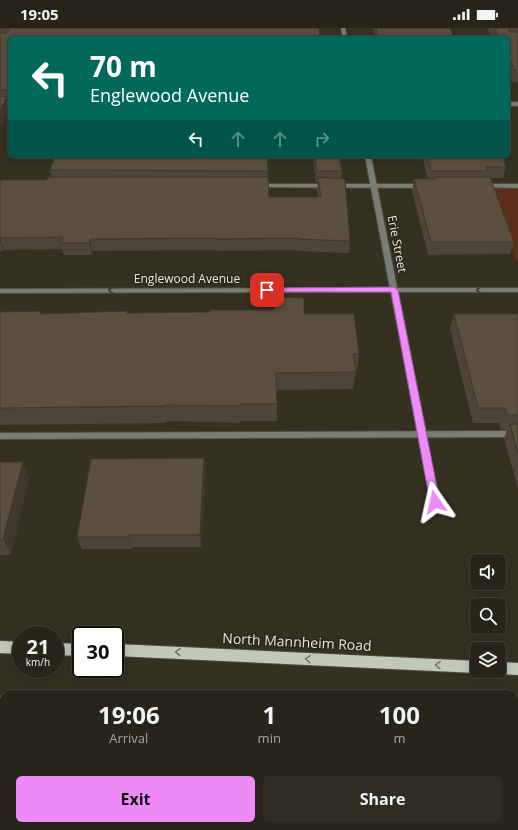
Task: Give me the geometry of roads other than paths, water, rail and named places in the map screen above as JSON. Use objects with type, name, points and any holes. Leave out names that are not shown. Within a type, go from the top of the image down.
[{"type":"main road","points":[[0,647],[12,648]]},
{"type":"main road","name":"North Mannheim Road","points":[[124,650],[470,667]]},
{"type":"street","name":"Erie Street","points":[[368,158],[435,502]]},
{"type":"street","points":[[252,186],[428,186]]},
{"type":"street","points":[[473,186],[518,186]]},
{"type":"street","name":"Englewood Avenue","points":[[0,291],[518,290]]},
{"type":"street","points":[[0,436],[518,434]]}]
